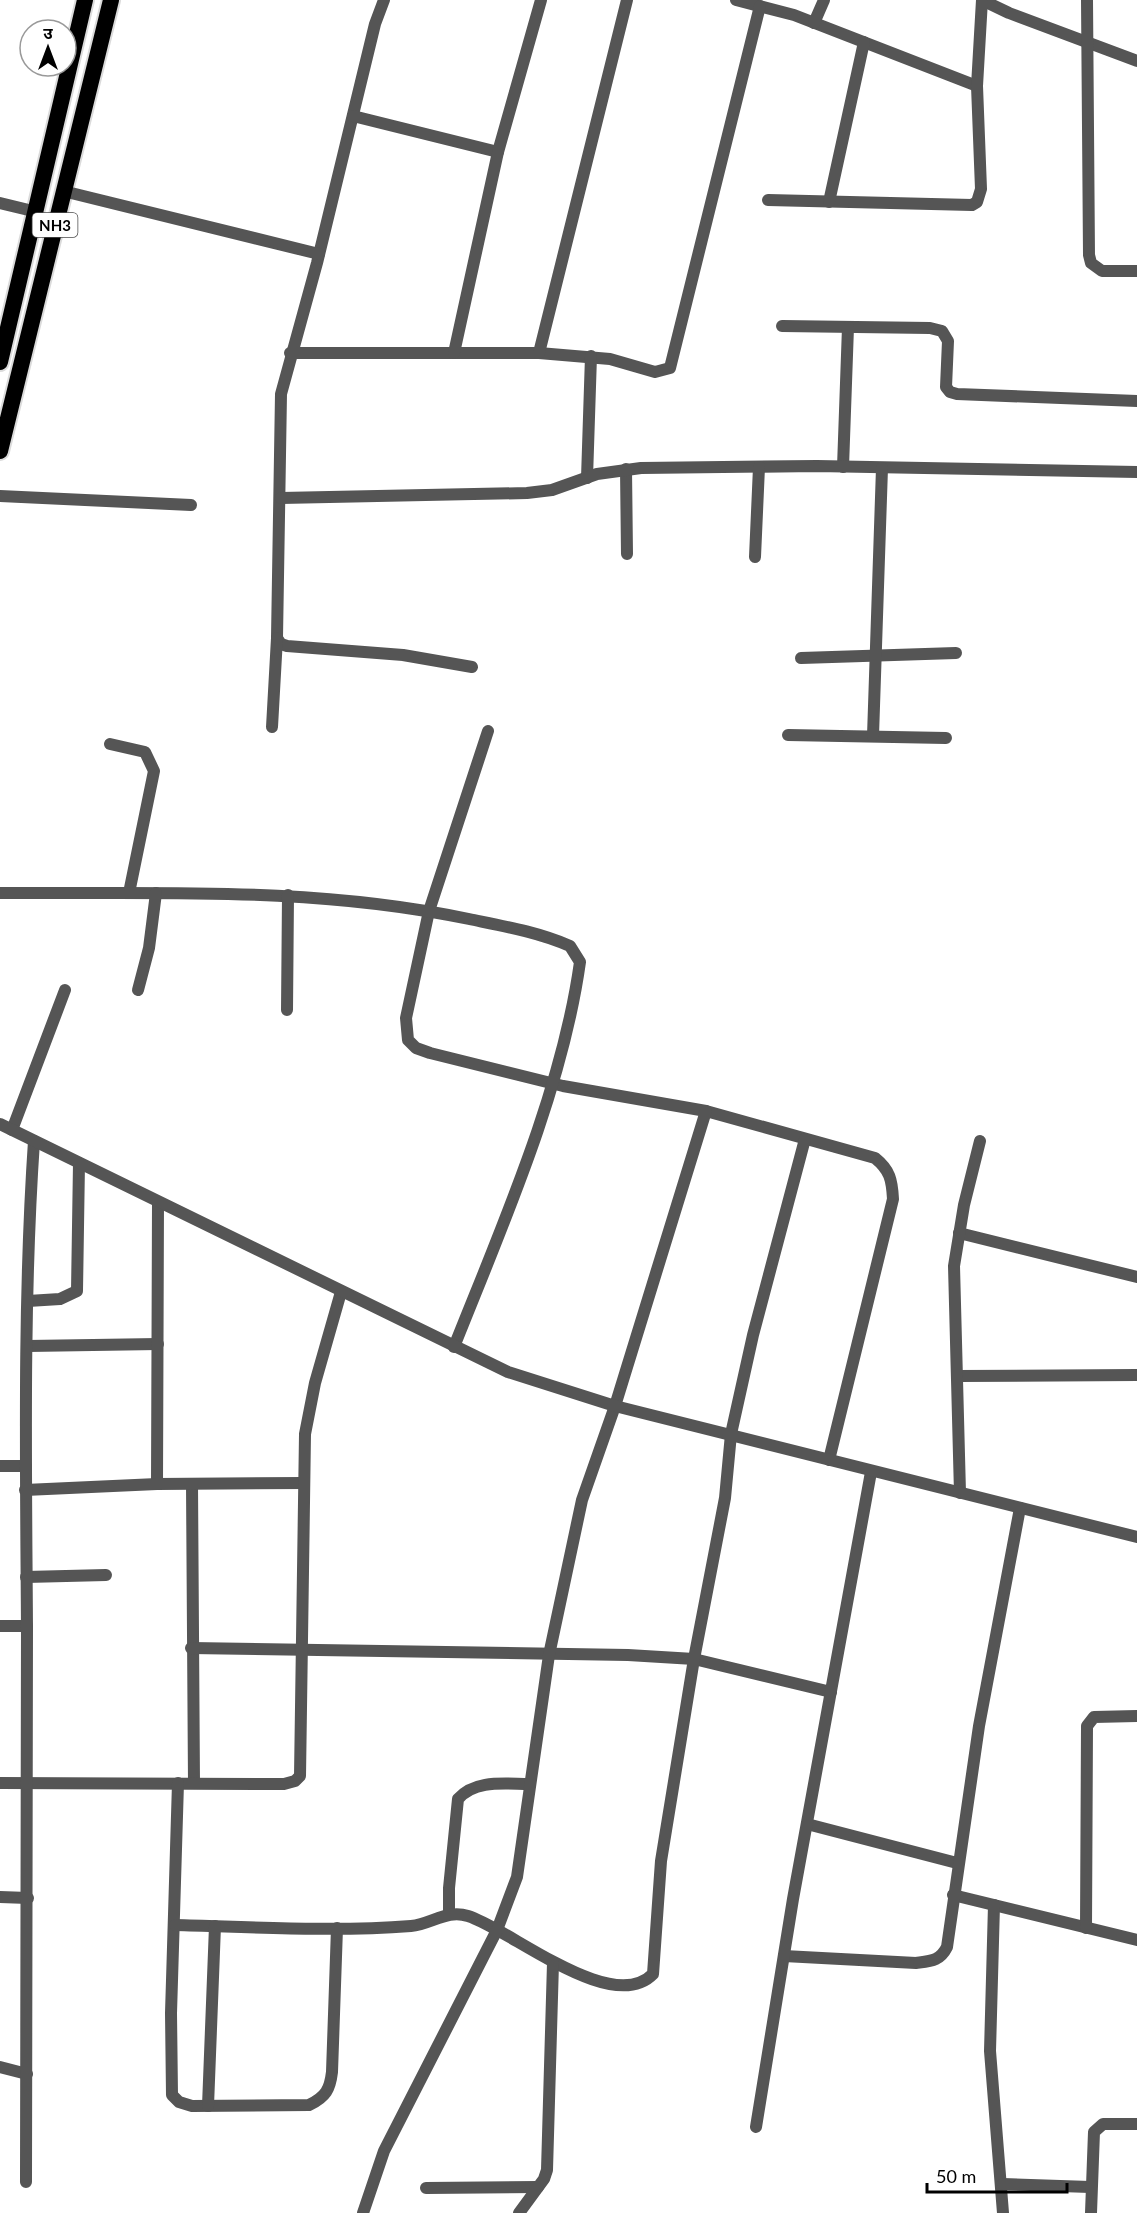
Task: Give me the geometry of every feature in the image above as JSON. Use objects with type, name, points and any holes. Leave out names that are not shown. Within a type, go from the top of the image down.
[{"type":"highway","name":"NH3","points":[[0,362],[85,0]]},
{"type":"highway","name":"NH3","points":[[0,451],[111,0]]},
{"type":"street","points":[[272,728],[277,638],[279,411],[290,353],[319,254],[375,24],[384,0]]},
{"type":"street","points":[[454,353],[498,152],[542,0]]},
{"type":"street","points":[[539,353],[627,0]]},
{"type":"street","points":[[736,0],[814,23],[977,86]]},
{"type":"street","points":[[814,23],[824,0]]},
{"type":"street","points":[[768,200],[972,205],[977,202],[981,189],[977,86],[982,0],[1009,13],[1137,61]]},
{"type":"street","points":[[1087,0],[1089,255],[1091,263],[1102,271],[1137,271]]},
{"type":"street","points":[[290,353],[539,353],[591,356],[655,372],[670,368],[760,6]]},
{"type":"street","points":[[829,202],[864,42]]},
{"type":"street","points":[[353,116],[498,152]]},
{"type":"street","points":[[63,191],[319,254]]},
{"type":"street","points":[[0,203],[36,212]]},
{"type":"street","points":[[782,326],[930,328],[942,331],[948,341],[946,387],[950,392],[957,394],[1137,401]]},
{"type":"street","points":[[843,467],[848,327]]},
{"type":"street","points":[[587,478],[591,356]]},
{"type":"street","points":[[755,557],[759,467]]},
{"type":"street","points":[[280,498],[527,493],[552,490],[587,478],[626,469],[843,467],[1137,472]]},
{"type":"street","points":[[873,736],[882,468]]},
{"type":"street","points":[[626,469],[627,554]]},
{"type":"street","points":[[0,496],[191,505]]},
{"type":"street","points":[[277,638],[281,644],[287,646],[404,655],[472,667]]},
{"type":"street","points":[[801,658],[956,653]]},
{"type":"street","points":[[488,731],[429,911],[406,1018],[408,1040],[416,1048],[430,1053],[552,1083],[706,1111],[874,1158],[886,1167],[891,1178],[890,1213],[829,1460]]},
{"type":"street","points":[[788,735],[946,738]]},
{"type":"street","points":[[110,744],[146,752],[154,771],[129,893]]},
{"type":"street","points":[[138,990],[149,948],[156,892]]},
{"type":"street","points":[[0,893],[156,892],[331,897],[429,911],[559,941],[570,946],[580,962],[578,978],[552,1083],[528,1156],[454,1347]]},
{"type":"street","points":[[287,1010],[288,895]]},
{"type":"street","points":[[12,1130],[65,990]]},
{"type":"street","points":[[363,2213],[384,2151],[497,1930],[517,1877],[549,1655],[582,1500],[615,1406],[706,1111]]},
{"type":"street","points":[[0,1124],[508,1372],[615,1406],[1137,1537]]},
{"type":"street","points":[[175,1925],[337,1928],[413,1926],[449,1914],[472,1917],[553,1963],[599,1981],[627,1986],[646,1981],[653,1974],[661,1861],[694,1659],[725,1498],[731,1434],[753,1335],[805,1139]]},
{"type":"street","points":[[26,2182],[28,1898],[25,1490],[28,1301],[34,1141]]},
{"type":"street","points":[[960,1493],[954,1266],[959,1233],[980,1141]]},
{"type":"street","points":[[28,1301],[60,1299],[77,1291],[79,1163]]},
{"type":"street","points":[[157,1484],[158,1202]]},
{"type":"street","points":[[959,1233],[1137,1277]]},
{"type":"street","points":[[0,1783],[284,1784],[295,1781],[300,1776],[304,1483],[308,1414],[341,1292]]},
{"type":"street","points":[[28,1347],[158,1344]]},
{"type":"street","points":[[957,1376],[1137,1375]]},
{"type":"street","points":[[0,1466],[26,1466]]},
{"type":"street","points":[[756,2127],[807,1824],[871,1472]]},
{"type":"street","points":[[25,1490],[157,1484],[304,1483]]},
{"type":"street","points":[[192,1484],[191,1648],[194,1783]]},
{"type":"street","points":[[784,1956],[916,1963],[935,1960],[942,1956],[947,1947],[957,1863],[979,1726],[1020,1508]]},
{"type":"street","points":[[26,1577],[106,1575]]},
{"type":"street","points":[[0,1626],[27,1626]]},
{"type":"street","points":[[191,1648],[628,1655],[694,1659],[831,1692]]},
{"type":"street","points":[[1086,1928],[1087,1726],[1094,1717],[1137,1716]]},
{"type":"street","points":[[178,1783],[171,2013],[172,2095],[179,2102],[192,2106],[309,2105],[322,2099],[330,2087],[332,2072],[337,1928]]},
{"type":"street","points":[[449,1914],[449,1888],[458,1798],[474,1786],[529,1784]]},
{"type":"street","points":[[807,1824],[957,1863]]},
{"type":"street","points":[[953,1895],[1137,1940]]},
{"type":"street","points":[[0,1897],[28,1898]]},
{"type":"street","points":[[994,1905],[990,2051],[1003,2184],[1003,2213]]},
{"type":"street","points":[[208,2106],[216,1926]]},
{"type":"street","points":[[519,2213],[547,2170],[553,1963]]},
{"type":"street","points":[[0,2067],[27,2074]]},
{"type":"street","points":[[1090,2213],[1094,2132],[1103,2124],[1137,2124]]},
{"type":"street","points":[[1003,2184],[1090,2187]]},
{"type":"street","points":[[426,2188],[538,2187]]}]
